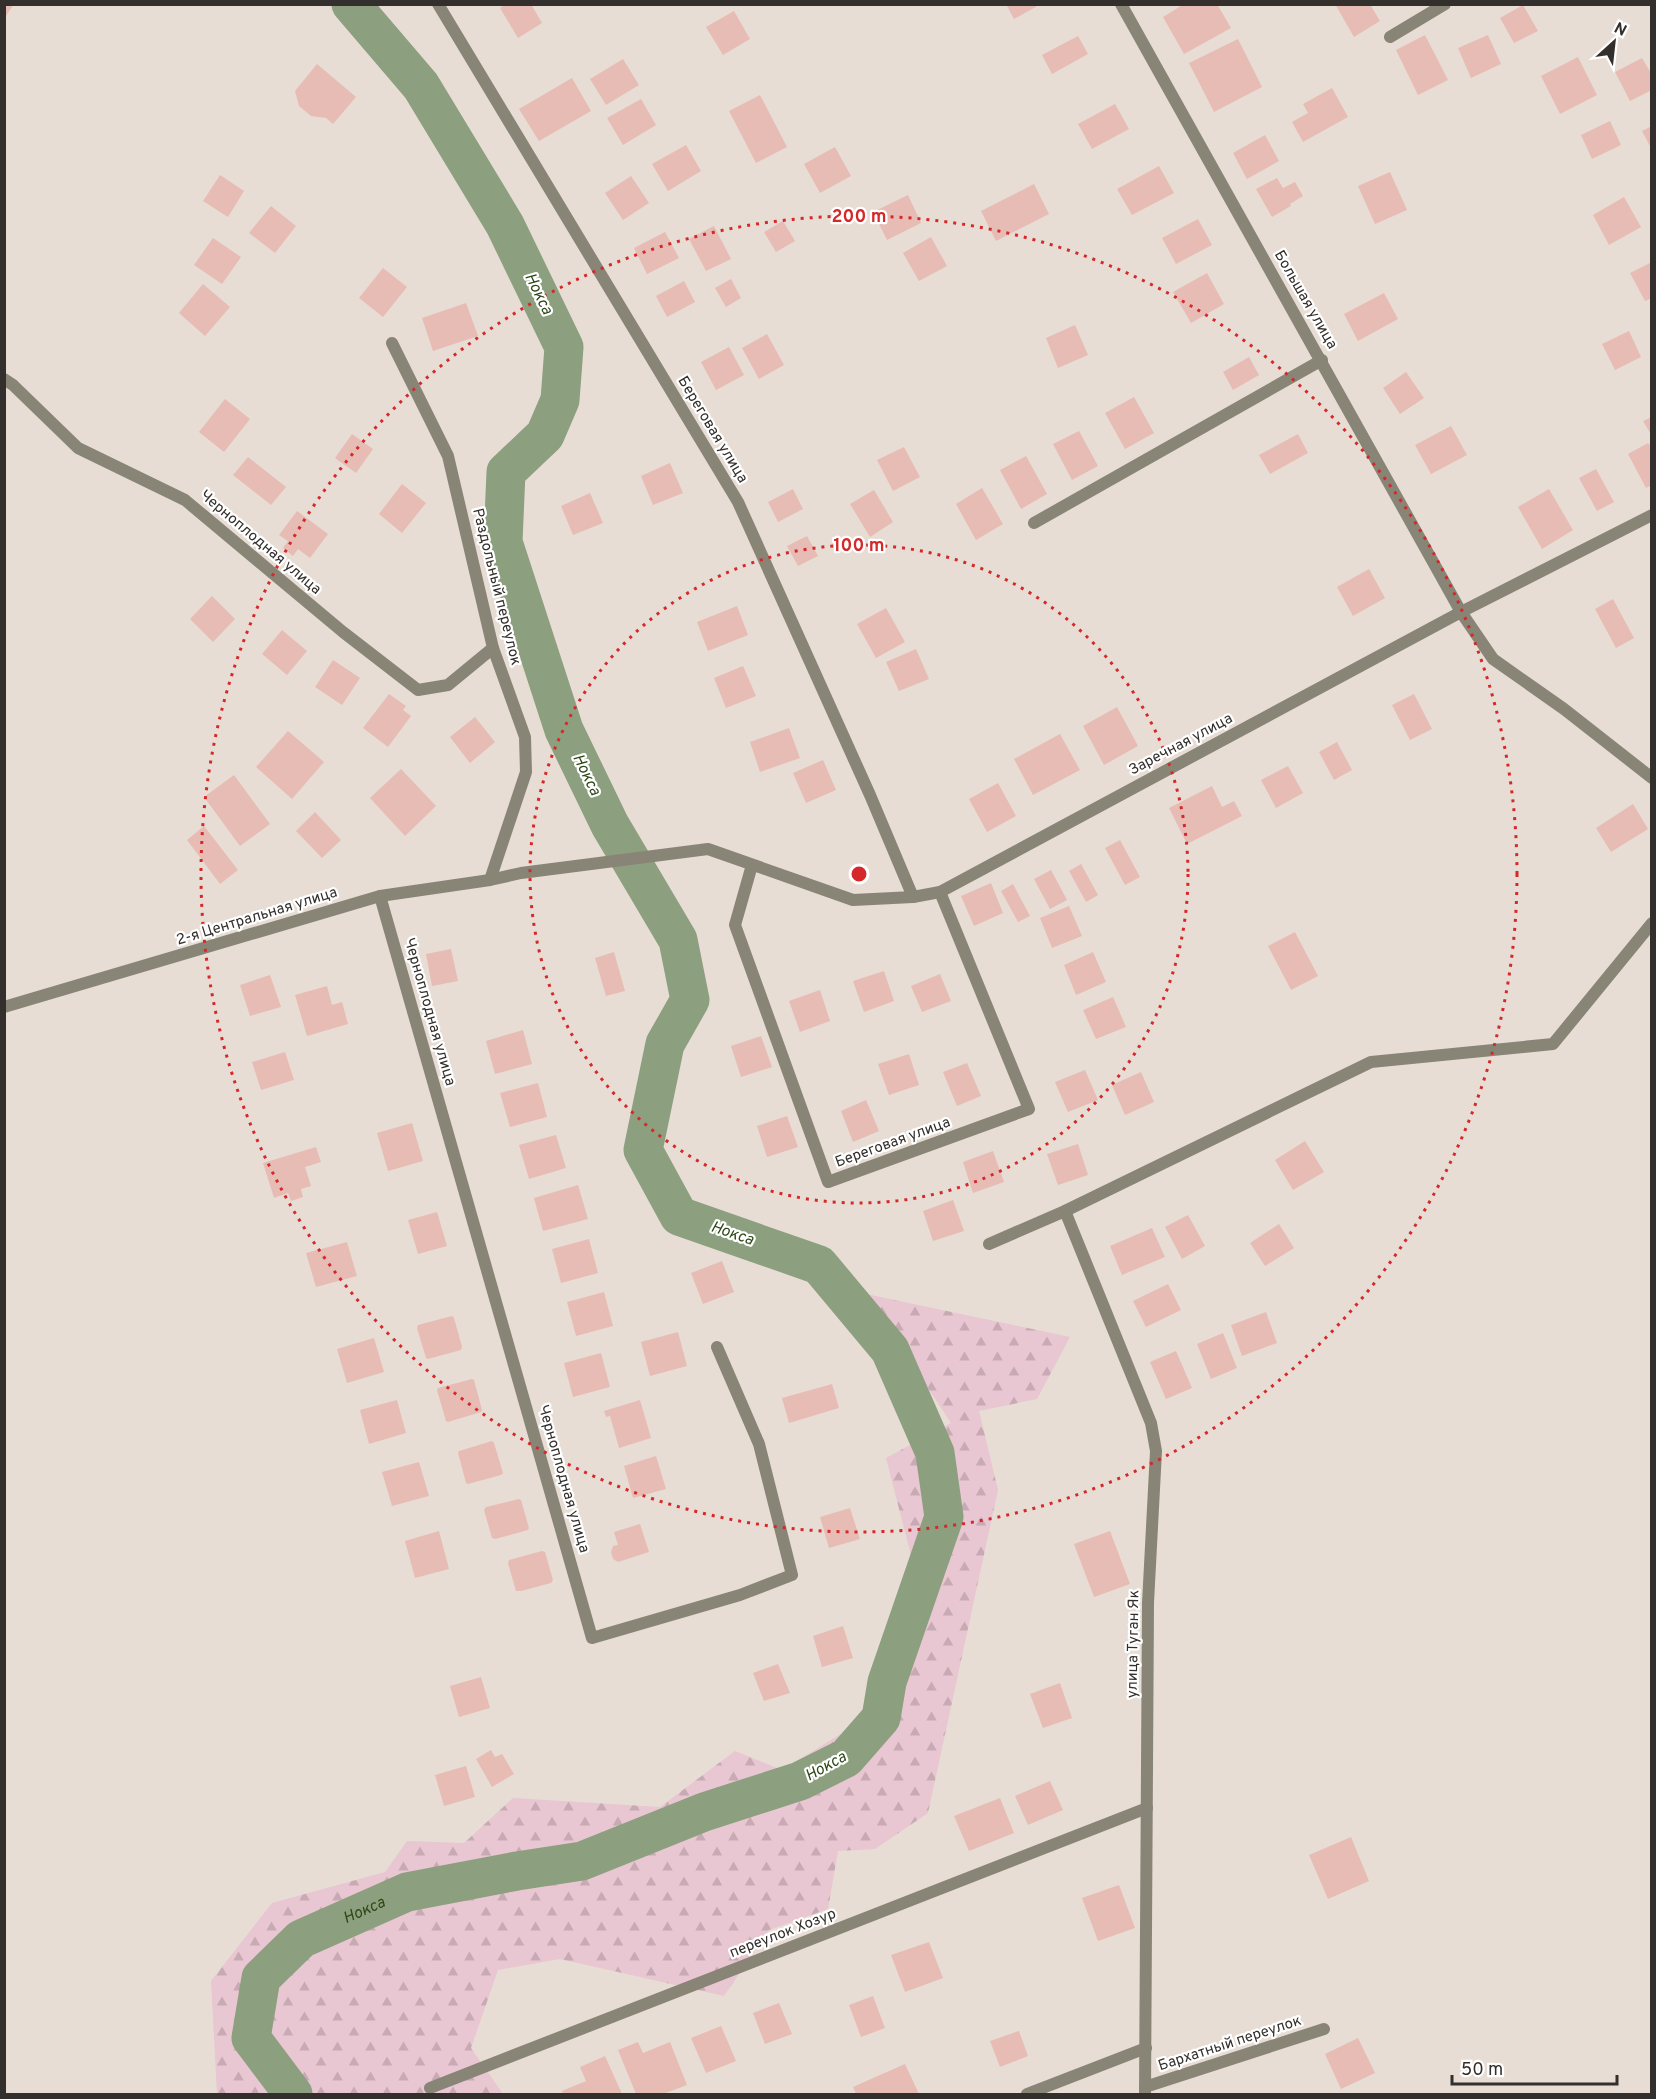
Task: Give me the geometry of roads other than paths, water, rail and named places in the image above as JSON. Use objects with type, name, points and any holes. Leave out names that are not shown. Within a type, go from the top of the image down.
[{"type":"street","name":"Береговая улица","points":[[438,4],[738,502],[865,784],[913,897]]},
{"type":"street","name":"Большая улица","points":[[1121,4],[1461,612],[1493,659],[1564,709],[1652,778]]},
{"type":"street","points":[[1390,38],[1445,4]]},
{"type":"street","name":"Раздольный переулок","points":[[392,344],[448,456],[493,648],[525,737],[526,772],[490,880]]},
{"type":"street","points":[[1034,524],[1322,360]]},
{"type":"street","name":"Черноплодная улица","points":[[4,379],[78,448],[185,500],[343,632],[418,690],[448,685],[493,648]]},
{"type":"street","name":"Заречная улица","points":[[708,849],[853,900],[913,897],[940,892],[1461,612],[1652,516]]},
{"type":"street","name":"2-я Центральная улица","points":[[4,1007],[380,896],[490,880],[521,873],[708,849]]},
{"type":"street","name":"Береговая улица","points":[[753,865],[735,925],[828,1182],[1029,1109],[940,892]]},
{"type":"street","name":"Черноплодная улица","points":[[380,896],[592,1638],[740,1595],[792,1575],[759,1444],[717,1347]]},
{"type":"street","points":[[989,1244],[1065,1211],[1371,1062],[1553,1044],[1652,923]]},
{"type":"street","name":"улица Туган Як","points":[[1065,1211],[1151,1423],[1156,1450],[1148,1604],[1145,2091]]},
{"type":"street","name":"переулок Хозур","points":[[430,2088],[1147,1808]]},
{"type":"street","name":"Бархатный переулок","points":[[1145,2091],[1324,2029]]},
{"type":"street","name":"Бархатный переулок","points":[[1027,2094],[1146,2048]]},
{"type":"waterway","name":"Нокса","points":[[293,2094],[251,2038],[261,1978],[301,1939],[407,1892],[582,1861],[704,1812],[800,1781],[846,1758],[881,1718],[887,1682],[944,1517],[935,1453],[890,1350],[819,1265],[679,1216],[643,1150],[665,1044],[690,1000],[678,940],[610,825],[564,730],[503,542],[506,472],[545,435],[560,400],[564,347],[505,225],[421,86],[351,4]]}]
